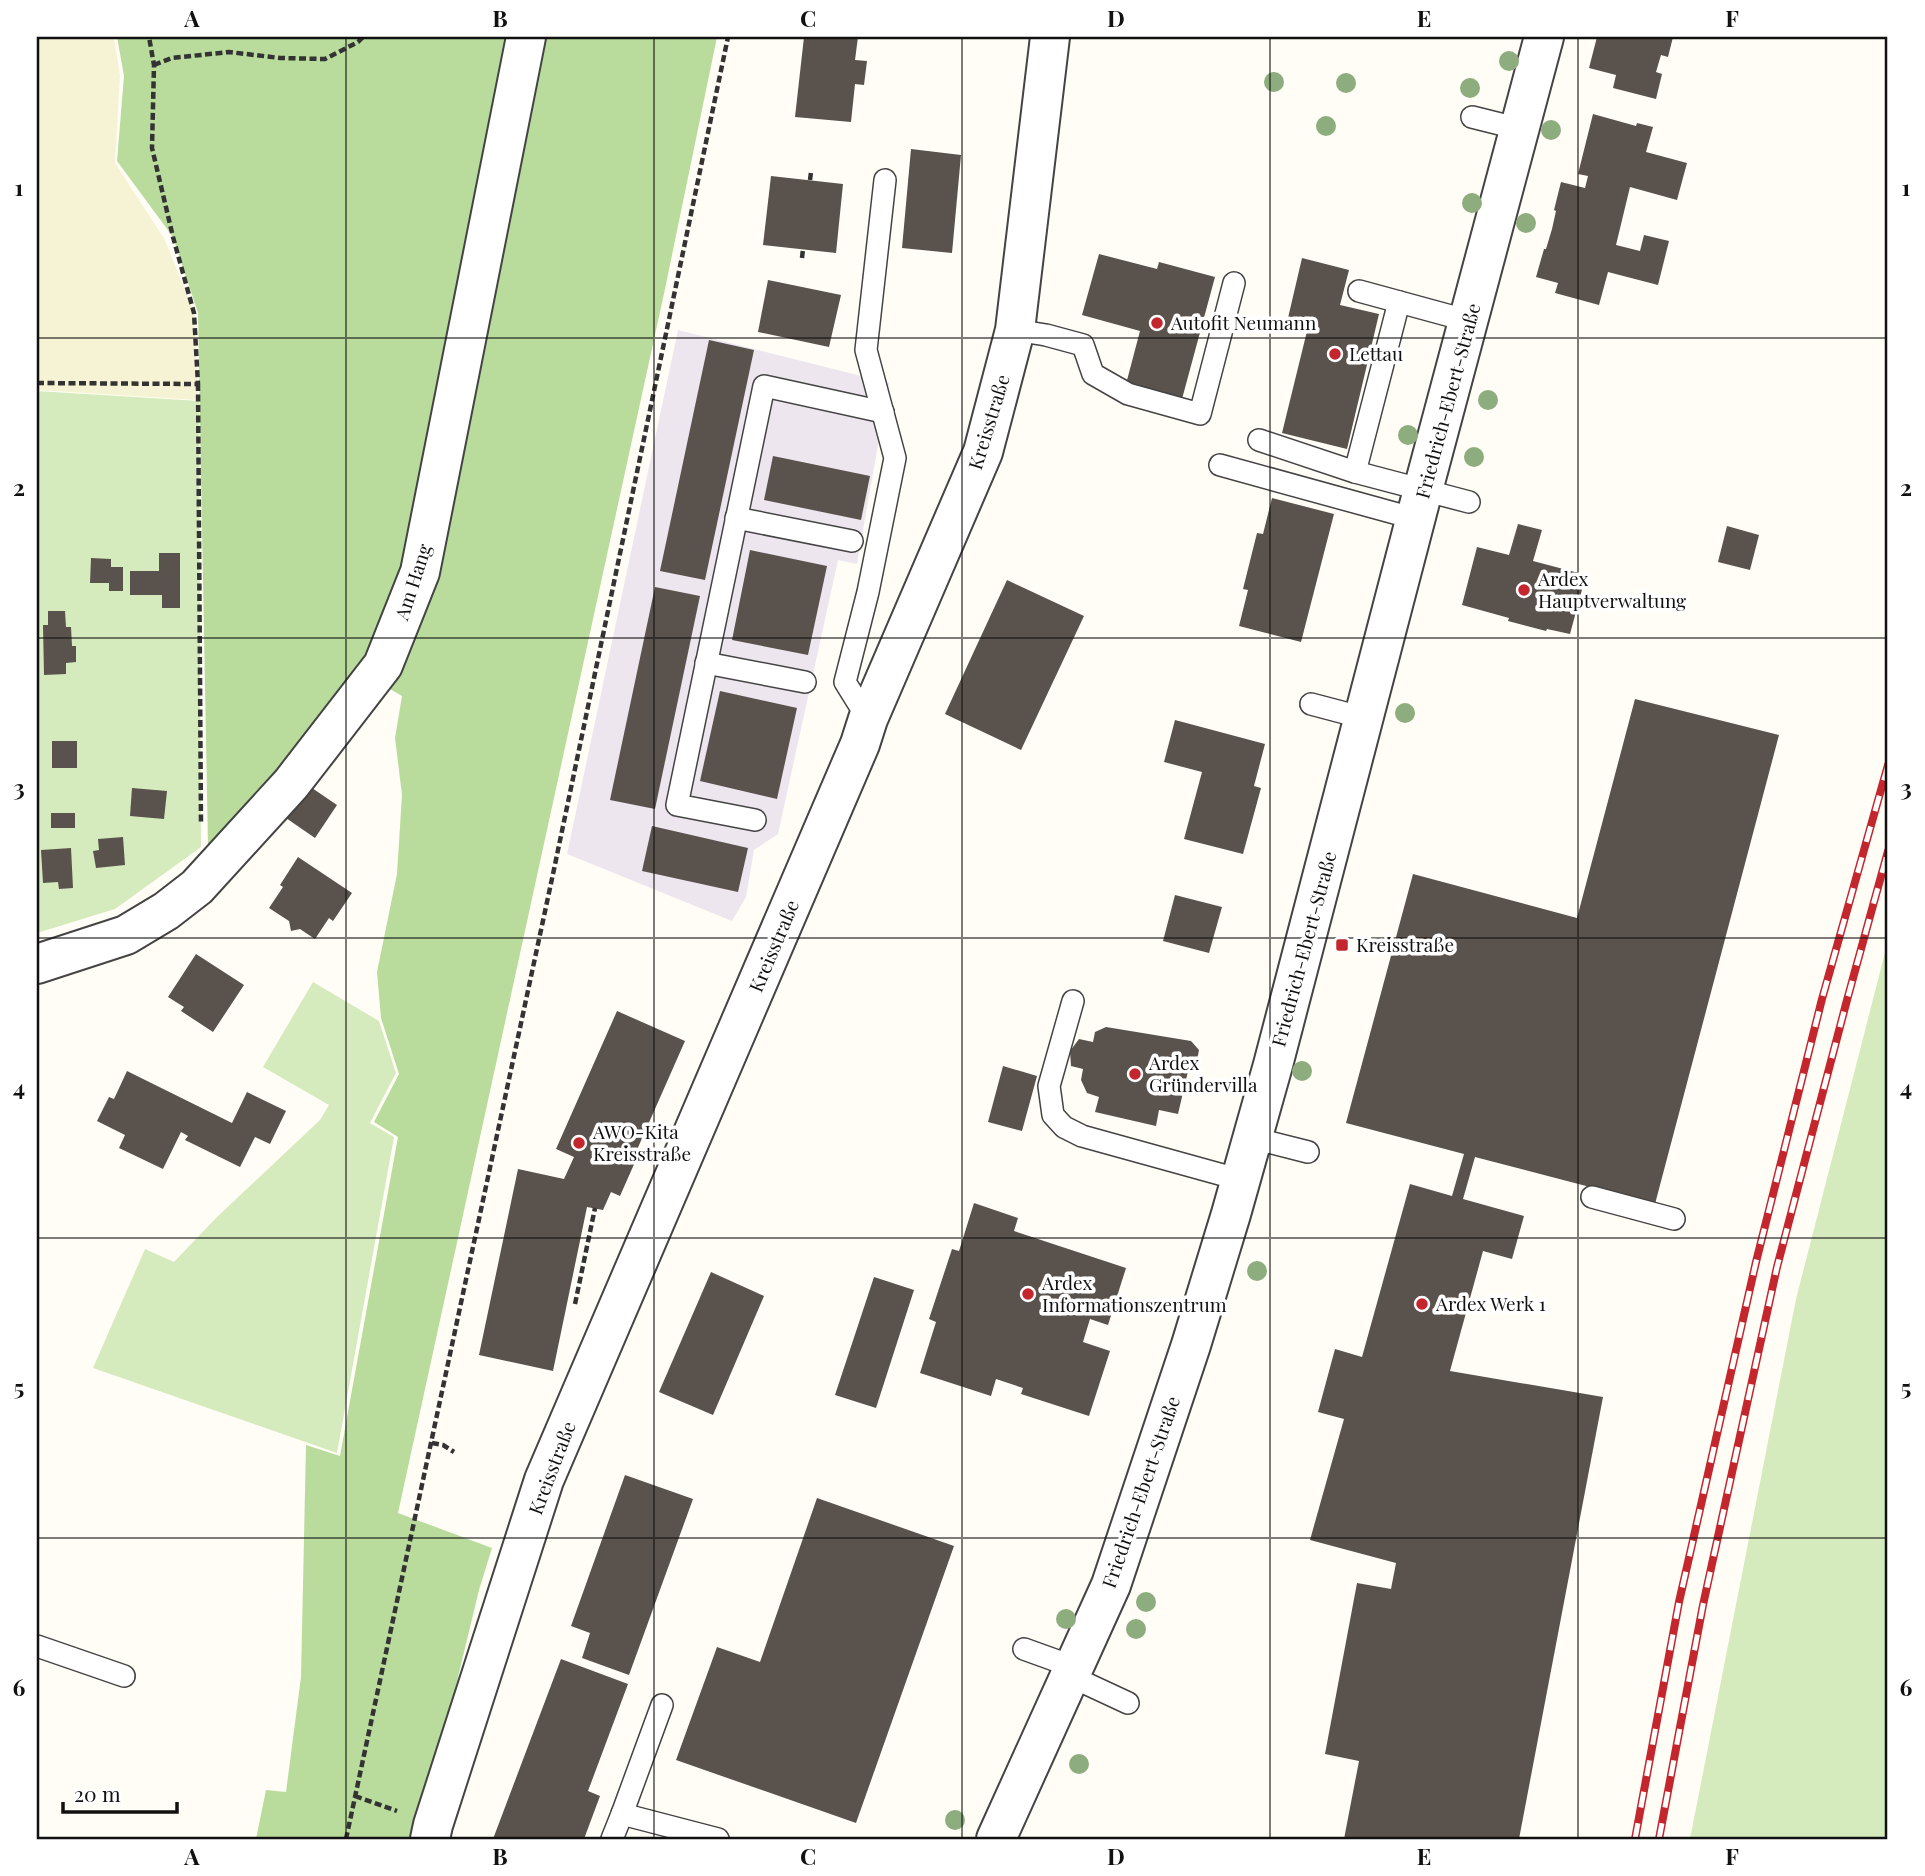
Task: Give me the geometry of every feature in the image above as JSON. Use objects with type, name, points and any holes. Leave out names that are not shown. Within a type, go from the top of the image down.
[{"type":"street","name":"Am Hang","points":[[37,964],[126,935],[166,911],[197,887],[291,784],[383,665],[420,572],[526,37]]},
{"type":"street","name":"Kreisstraße","points":[[430,1839],[544,1480],[983,452],[1015,330],[1050,37]]},
{"type":"street","name":"Friedrich-Ebert-Straße","points":[[996,1839],[1111,1585],[1191,1345],[1273,1065],[1544,37]]},
{"type":"lane","points":[[1472,117],[1520,129]]},
{"type":"lane","points":[[868,719],[845,682],[895,458],[866,350],[885,180]]},
{"type":"lane","points":[[1015,330],[1083,345],[1093,373],[1128,394],[1200,414],[1234,283]]},
{"type":"lane","points":[[1359,291],[1469,321]]},
{"type":"lane","points":[[1355,472],[1399,302]]},
{"type":"lane","points":[[755,820],[677,805],[764,386],[883,412]]},
{"type":"lane","points":[[1259,440],[1355,472],[1420,505]]},
{"type":"lane","points":[[1220,465],[1420,505],[1469,502]]},
{"type":"lane","points":[[736,518],[852,541]]},
{"type":"lane","points":[[706,663],[805,682]]},
{"type":"lane","points":[[1311,704],[1364,718]]},
{"type":"lane","points":[[1073,1001],[1049,1086],[1053,1115],[1064,1127],[1082,1136],[1241,1180]]},
{"type":"lane","points":[[1253,1138],[1308,1152]]},
{"type":"lane","points":[[1592,1197],[1674,1219]]},
{"type":"lane","points":[[37,1646],[124,1676]]},
{"type":"lane","points":[[1024,1648],[1072,1671],[1128,1703]]},
{"type":"lane","points":[[612,1839],[662,1705]]},
{"type":"lane","points":[[622,1814],[718,1839]]},
{"type":"path","points":[[149,37],[154,65],[152,148],[194,313],[198,384],[201,834],[205,878]]},
{"type":"path","points":[[154,65],[172,58],[229,52],[280,58],[325,59],[363,37]]},
{"type":"path","points":[[346,1839],[556,861],[728,37]]},
{"type":"path","points":[[810,180],[811,172]]},
{"type":"path","points":[[802,258],[803,249]]},
{"type":"path","points":[[37,383],[198,384]]},
{"type":"path","points":[[432,1443],[443,1445],[454,1452]]},
{"type":"shaded area","points":[[37,37],[114,37],[120,76],[115,163],[165,240],[194,313],[198,400],[37,390]]},
{"type":"shaded area","points":[[678,330],[889,383],[857,564],[838,560],[778,834],[754,850],[746,897],[732,921],[567,854]]},
{"type":"green space","points":[[117,37],[717,37],[665,289],[398,1513],[492,1548],[479,1590],[419,1839],[256,1839],[266,1790],[286,1792],[301,1677],[306,1445],[340,1456],[398,1137],[374,1122],[399,1074],[381,1018],[377,972],[397,874],[402,795],[395,738],[402,696],[357,670],[276,773],[208,846],[198,313],[173,237],[117,161],[124,76]]},
{"type":"green space","points":[[37,391],[199,401],[201,847],[115,909],[37,933]]},
{"type":"green space","points":[[1888,941],[1888,1839],[1690,1839],[1796,1299]]},
{"type":"green space","points":[[313,982],[379,1021],[396,1073],[370,1123],[394,1137],[337,1453],[93,1368],[145,1249],[174,1262],[216,1218],[320,1120],[329,1105],[263,1067]]},
{"type":"building","points":[[804,37],[858,37],[855,60],[867,61],[864,85],[855,84],[851,122],[795,117]]},
{"type":"building","points":[[1597,37],[1673,37],[1668,57],[1661,55],[1656,72],[1662,74],[1656,99],[1613,88],[1616,75],[1589,68]]},
{"type":"building","points":[[1593,114],[1636,126],[1637,123],[1653,127],[1646,152],[1687,163],[1677,200],[1630,187],[1616,245],[1640,251],[1644,235],[1669,241],[1658,285],[1608,272],[1599,305],[1555,293],[1558,283],[1536,277],[1552,229],[1561,182],[1585,188],[1588,176],[1578,174]]},
{"type":"building","points":[[911,149],[961,155],[952,253],[902,248]]},
{"type":"building","points":[[771,176],[843,184],[836,253],[763,245]]},
{"type":"building","name":"Autofit Neumann","points":[[1099,254],[1157,269],[1159,262],[1215,277],[1182,399],[1126,384],[1140,331],[1082,315]]},
{"type":"building","name":"Lettau","points":[[1302,258],[1349,270],[1340,305],[1379,314],[1347,449],[1282,433],[1309,323],[1288,318]]},
{"type":"building","points":[[768,280],[841,295],[829,347],[758,332]]},
{"type":"building","points":[[709,340],[754,350],[705,580],[660,571]]},
{"type":"building","points":[[773,456],[870,476],[861,520],[764,500]]},
{"type":"building","points":[[1272,498],[1334,514],[1301,642],[1239,626],[1248,590],[1243,589],[1257,533],[1263,534]]},
{"type":"building","name":"Ardex Hauptverwaltung","points":[[1518,524],[1542,530],[1533,561],[1586,575],[1570,634],[1508,621],[1509,618],[1462,605],[1477,547],[1509,555]]},
{"type":"building","points":[[1727,526],[1759,535],[1750,570],[1718,562]]},
{"type":"building","points":[[750,550],[827,566],[808,655],[732,640]]},
{"type":"building","points":[[159,553],[180,553],[180,608],[162,608],[162,595],[130,595],[130,571],[159,571]]},
{"type":"building","points":[[91,558],[111,559],[111,567],[123,567],[123,591],[109,591],[109,583],[90,583]]},
{"type":"building","points":[[1007,580],[1084,616],[1021,750],[945,714]]},
{"type":"building","points":[[655,587],[700,596],[655,809],[610,800]]},
{"type":"building","points":[[48,611],[65,611],[66,627],[71,627],[72,646],[76,646],[76,662],[66,663],[66,674],[44,675],[43,625],[48,625]]},
{"type":"building","points":[[720,691],[797,708],[777,799],[700,781]]},
{"type":"building","name":"Ardex Werk 1","points":[[1635,699],[1779,735],[1655,1204],[1475,1157],[1463,1199],[1524,1216],[1512,1259],[1483,1251],[1450,1371],[1603,1397],[1519,1839],[1344,1839],[1359,1761],[1325,1754],[1357,1583],[1391,1589],[1396,1563],[1310,1540],[1344,1419],[1318,1412],[1335,1349],[1362,1357],[1410,1184],[1452,1196],[1464,1154],[1346,1123],[1413,874],[1577,918]]},
{"type":"building","points":[[1175,720],[1265,744],[1254,786],[1261,788],[1243,854],[1184,839],[1202,772],[1164,762]]},
{"type":"building","points":[[52,741],[77,741],[77,768],[52,768]]},
{"type":"building","points":[[132,788],[167,791],[164,819],[130,816]]},
{"type":"building","points":[[312,788],[337,805],[315,838],[286,818]]},
{"type":"building","points":[[51,813],[75,813],[75,828],[51,828]]},
{"type":"building","points":[[652,826],[748,848],[738,892],[642,871]]},
{"type":"building","points":[[123,837],[125,865],[96,868],[93,851],[99,850],[98,839]]},
{"type":"building","points":[[71,848],[73,888],[59,889],[58,882],[43,883],[41,850]]},
{"type":"building","points":[[298,857],[352,893],[333,921],[329,918],[315,939],[300,929],[291,931],[289,921],[269,908]]},
{"type":"building","points":[[1175,895],[1222,907],[1209,953],[1163,941]]},
{"type":"building","points":[[196,954],[244,985],[213,1032],[181,1011],[184,1007],[168,997]]},
{"type":"building","points":[[617,1011],[685,1041],[636,1152],[639,1153],[620,1196],[611,1192],[603,1210],[587,1207],[553,1371],[479,1355],[518,1169],[564,1179],[574,1157],[556,1149]]},
{"type":"building","name":"Ardex Gründervilla","points":[[1106,1027],[1191,1041],[1199,1050],[1197,1060],[1189,1067],[1178,1114],[1159,1110],[1156,1126],[1095,1112],[1099,1097],[1087,1093],[1081,1080],[1083,1069],[1071,1066],[1070,1051],[1079,1039],[1093,1042],[1095,1032]]},
{"type":"building","points":[[1003,1066],[1037,1076],[1022,1131],[988,1122]]},
{"type":"building","points":[[127,1071],[232,1123],[247,1092],[286,1111],[270,1144],[255,1137],[240,1167],[185,1140],[188,1136],[181,1132],[163,1169],[119,1148],[125,1135],[97,1121],[109,1097],[114,1099]]},
{"type":"building","name":"Ardex Informationszentrum","points":[[974,1203],[1018,1218],[1014,1231],[1126,1268],[1108,1325],[1090,1319],[1083,1342],[1110,1351],[1089,1416],[1021,1394],[1023,1388],[996,1379],[991,1396],[920,1373],[936,1322],[929,1319],[952,1249],[959,1251]]},
{"type":"building","points":[[711,1272],[764,1296],[713,1415],[659,1392]]},
{"type":"building","points":[[874,1277],[914,1290],[876,1408],[835,1395]]},
{"type":"building","points":[[625,1475],[693,1499],[629,1675],[582,1658],[590,1633],[571,1626]]},
{"type":"building","points":[[817,1498],[954,1546],[856,1823],[676,1760],[717,1647],[760,1662]]},
{"type":"building","points":[[561,1659],[628,1684],[588,1791],[600,1796],[584,1839],[493,1839]]},
{"type":"railway","points":[[1635,1839],[1679,1602],[1756,1262],[1822,999],[1888,765]]},
{"type":"railway","points":[[1659,1839],[1703,1605],[1777,1267],[1888,851]]},
{"type":"place","name":"Autofit Neumann","points":[[1157,323]]},
{"type":"place","name":"Lettau","points":[[1335,354]]},
{"type":"place","name":"Ardex Hauptverwaltung","points":[[1524,590]]},
{"type":"place","name":"Kreisstraße","points":[[1342,945]]},
{"type":"place","name":"Ardex Gründervilla","points":[[1135,1074]]},
{"type":"place","name":"AWO-Kita Kreisstraße","points":[[579,1143]]},
{"type":"place","name":"Ardex Informationszentrum","points":[[1028,1294]]},
{"type":"place","name":"Ardex Werk 1","points":[[1422,1304]]}]
